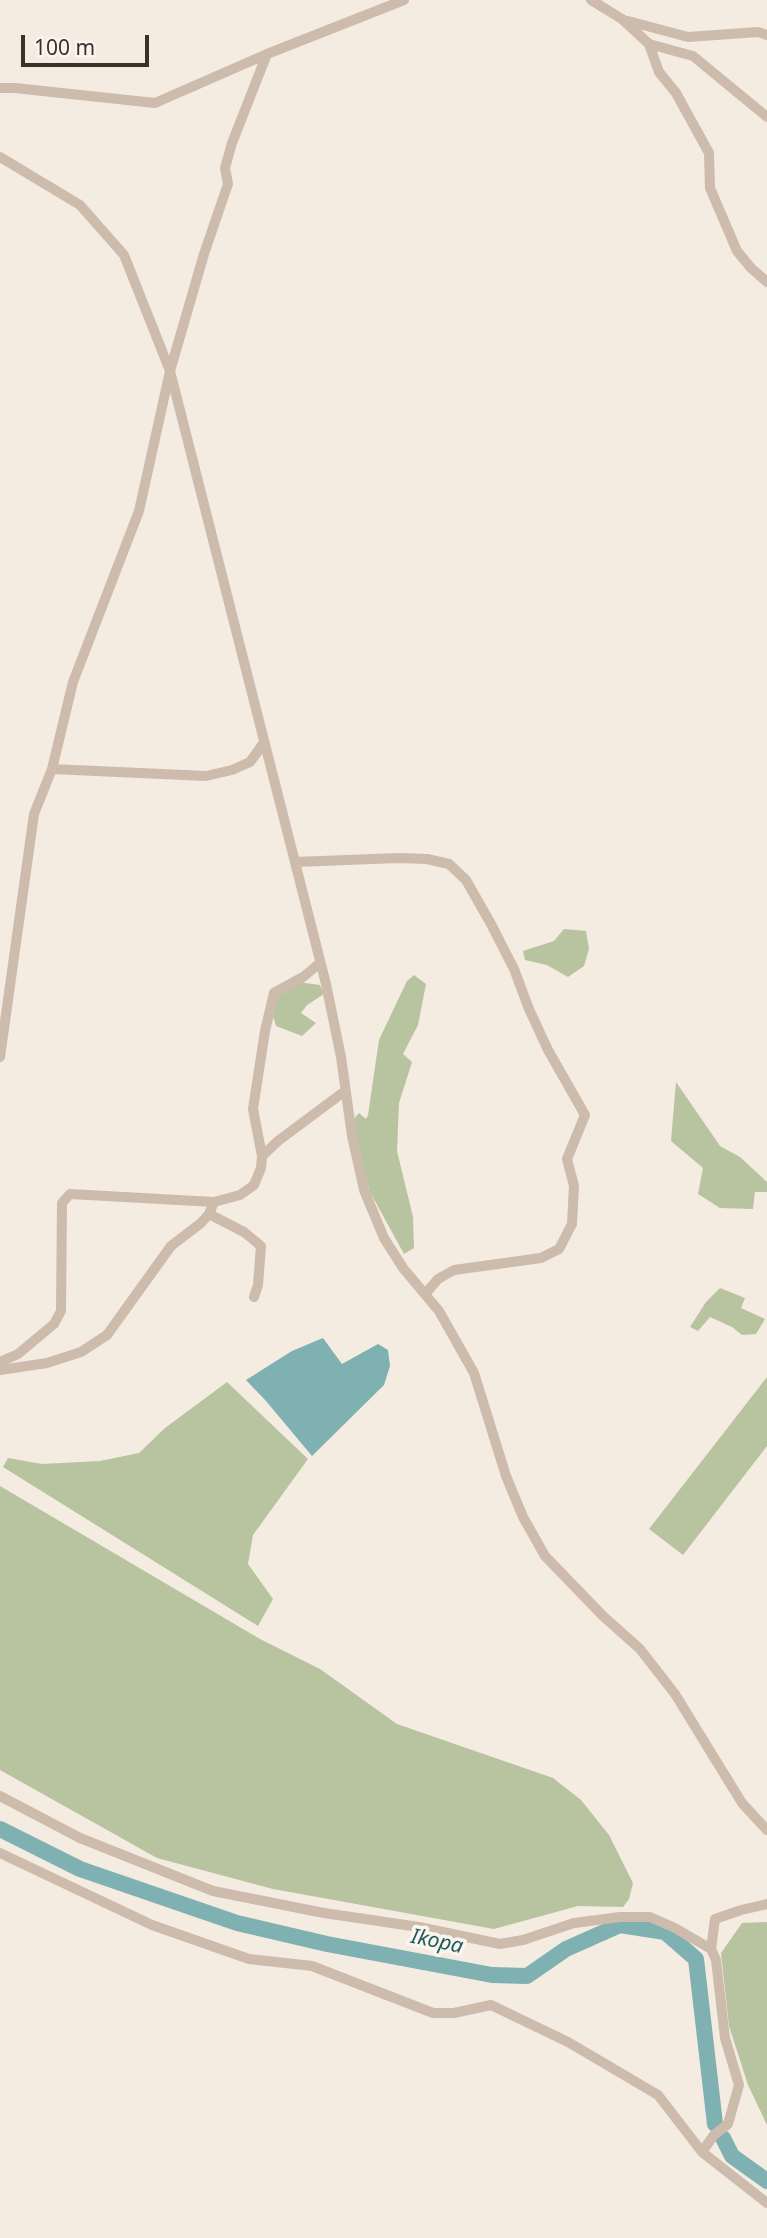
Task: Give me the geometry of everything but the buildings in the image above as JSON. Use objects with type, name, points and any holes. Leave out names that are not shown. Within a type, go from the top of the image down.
[{"type":"street","points":[[0,89],[15,88],[155,103],[267,54],[404,0]]},
{"type":"street","points":[[591,0],[622,19],[649,44],[659,72],[676,93],[709,153],[710,188],[733,243],[751,268],[767,282]]},
{"type":"street","points":[[622,19],[688,37],[758,32],[767,34]]},
{"type":"street","points":[[649,44],[694,56],[767,117]]},
{"type":"street","points":[[0,1056],[34,814],[52,769],[73,682],[139,511],[170,371],[204,254],[228,184],[225,168],[232,143],[267,54]]},
{"type":"street","points":[[0,157],[80,205],[124,255],[170,371],[320,963],[341,1057],[364,1190],[384,1238],[403,1268],[439,1311],[474,1373],[506,1476],[523,1517],[545,1556],[603,1616],[640,1649],[675,1694],[742,1803],[767,1830]]},
{"type":"street","points":[[52,769],[206,776],[232,770],[250,762],[263,744]]},
{"type":"street","points":[[295,862],[399,858],[427,859],[449,864],[466,880],[491,924],[514,969],[548,1050],[585,1115],[567,1159],[574,1186],[572,1224],[559,1248],[541,1258],[454,1269],[438,1279],[426,1293]]},
{"type":"street","points":[[0,1362],[18,1354],[54,1324],[61,1311],[62,1203],[70,1194],[214,1202],[240,1195],[254,1185],[261,1168],[262,1156],[253,1109],[274,993],[303,977],[320,963]]},
{"type":"street","points":[[262,1156],[345,1091]]},
{"type":"street","points":[[0,1370],[47,1363],[81,1352],[107,1335],[172,1245],[201,1223],[214,1202]]},
{"type":"street","points":[[209,1214],[244,1232],[261,1246],[258,1284],[254,1297]]},
{"type":"street","points":[[0,1796],[79,1838],[225,1894],[324,1913],[419,1927],[500,1944],[523,1940],[574,1923],[620,1917],[650,1917],[711,1949]]},
{"type":"street","points":[[0,1853],[152,1925],[249,1959],[312,1966],[433,2013],[453,2014],[491,2006],[568,2042],[657,2095],[702,2151],[767,2203]]},
{"type":"street","points":[[702,2151],[728,2123],[739,2085],[725,2038],[716,1960],[711,1949],[715,1919],[767,1904]]},
{"type":"green space","points":[[564,929],[586,931],[589,949],[584,966],[568,977],[547,965],[525,960],[523,951],[554,941]]},
{"type":"green space","points":[[414,975],[426,984],[418,1025],[403,1054],[412,1062],[399,1103],[397,1151],[413,1217],[414,1248],[404,1254],[370,1192],[353,1120],[359,1113],[366,1119],[368,1115],[379,1040],[407,981]]},
{"type":"green space","points":[[298,982],[320,985],[324,994],[307,1005],[301,1013],[316,1023],[302,1036],[276,1026],[272,1013],[279,994]]},
{"type":"green space","points":[[676,1082],[720,1146],[740,1157],[767,1182],[767,1192],[755,1192],[753,1209],[720,1208],[698,1194],[703,1168],[671,1141]]},
{"type":"green space","points":[[720,1288],[745,1298],[741,1308],[765,1319],[756,1334],[742,1335],[710,1317],[698,1331],[690,1327],[706,1302]]},
{"type":"green space","points":[[767,1377],[767,1446],[683,1555],[649,1529]]},
{"type":"green space","points":[[227,1382],[308,1459],[253,1535],[248,1564],[273,1599],[258,1626],[3,1467],[8,1458],[42,1464],[100,1461],[139,1453],[165,1428]]},
{"type":"green space","points":[[0,1486],[260,1639],[320,1669],[397,1724],[553,1778],[581,1800],[609,1835],[633,1883],[629,1899],[623,1907],[578,1906],[494,1929],[273,1889],[157,1858],[0,1770]]},
{"type":"green space","points":[[767,1922],[767,2125],[748,2085],[729,2026],[721,1953],[742,1923]]},
{"type":"water","points":[[323,1338],[342,1364],[378,1344],[388,1350],[390,1366],[384,1385],[312,1456],[246,1380],[292,1351]]},
{"type":"waterway","name":"Ikopa","points":[[0,1829],[80,1869],[237,1923],[327,1944],[492,1975],[527,1976],[566,1949],[620,1925],[665,1932],[696,1959],[715,2124]]},
{"type":"waterway","name":"Ikopa","points":[[723,2138],[732,2156],[767,2181]]}]
